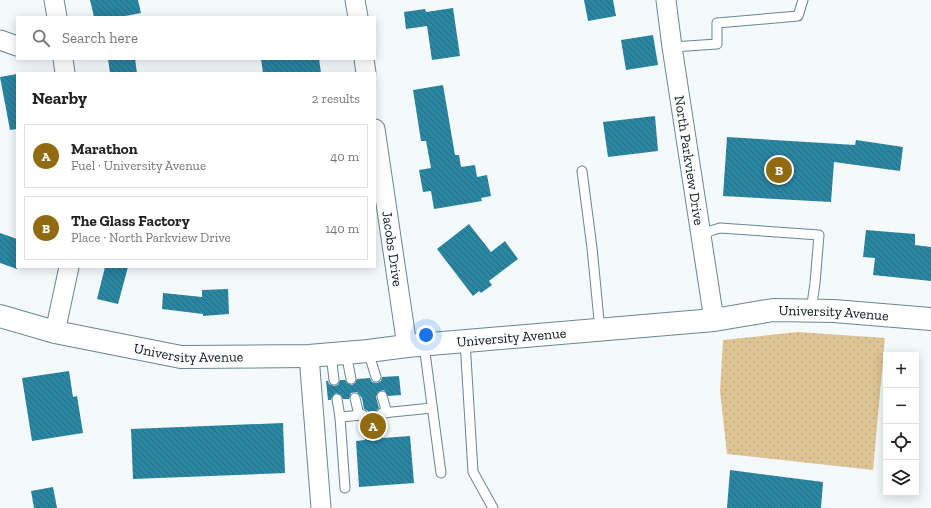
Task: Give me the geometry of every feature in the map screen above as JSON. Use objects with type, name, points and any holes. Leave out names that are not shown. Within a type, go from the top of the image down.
[{"type":"street","points":[[54,0],[57,16]]},
{"type":"street","points":[[355,0],[358,16]]},
{"type":"street","name":"North Parkview Drive","points":[[666,0],[714,320]]},
{"type":"street","points":[[0,40],[16,46]]},
{"type":"street","points":[[364,60],[366,72]]},
{"type":"street","name":"Jacobs Drive","points":[[376,134],[415,345]]},
{"type":"street","points":[[55,332],[70,268]]},
{"type":"street","name":"University Avenue","points":[[0,316],[55,332],[182,357],[309,356],[415,345],[714,320],[773,310],[931,319]]},
{"type":"street","points":[[309,356],[321,508]]},
{"type":"lane","points":[[672,47],[717,44],[717,23],[798,16],[803,0]]},
{"type":"lane","points":[[582,171],[592,248],[600,330]]},
{"type":"lane","points":[[701,234],[720,228],[819,235],[811,311]]},
{"type":"lane","points":[[465,341],[474,472],[493,508]]},
{"type":"lane","points":[[415,345],[432,408],[441,473]]},
{"type":"lane","points":[[368,351],[376,377]]},
{"type":"lane","points":[[338,353],[351,379]]},
{"type":"lane","points":[[334,380],[338,353]]},
{"type":"lane","points":[[382,396],[384,413],[432,408]]},
{"type":"lane","points":[[340,417],[361,415],[355,398]]},
{"type":"lane","points":[[337,400],[340,417],[344,488]]},
{"type":"shaded area","points":[[798,332],[885,338],[873,470],[727,454],[720,391],[723,340]]},
{"type":"building","points":[[90,0],[138,0],[141,13],[125,16],[94,16]]},
{"type":"building","points":[[584,0],[613,0],[616,16],[588,21]]},
{"type":"building","points":[[453,8],[460,56],[432,60],[427,26],[406,29],[404,12],[425,9],[426,12]]},
{"type":"building","points":[[653,35],[658,65],[626,70],[621,40]]},
{"type":"building","points":[[108,60],[135,60],[137,72],[110,72]]},
{"type":"building","points":[[261,60],[319,60],[321,72],[263,72]]},
{"type":"building","points":[[16,74],[16,129],[10,130],[0,77]]},
{"type":"building","points":[[443,85],[455,155],[459,155],[461,167],[475,165],[477,177],[487,175],[491,196],[481,198],[482,201],[434,209],[431,191],[423,192],[419,170],[431,168],[426,141],[421,141],[413,90]]},
{"type":"building","points":[[655,116],[658,151],[608,157],[603,122]]},
{"type":"building","points":[[727,137],[855,145],[856,140],[903,147],[900,171],[834,162],[831,202],[723,196]]},
{"type":"building","points":[[469,224],[491,252],[505,241],[518,259],[489,281],[492,285],[481,293],[479,291],[473,296],[437,249]]},
{"type":"building","points":[[866,230],[915,234],[915,245],[931,247],[931,281],[873,275],[875,258],[863,257]]},
{"type":"building","points":[[0,233],[16,239],[17,269],[0,263]]},
{"type":"building","points":[[105,268],[128,268],[118,304],[97,299]]},
{"type":"building","points":[[228,289],[229,314],[203,316],[203,314],[162,309],[163,293],[202,297],[202,290]]},
{"type":"building","points":[[69,371],[73,397],[77,396],[83,433],[32,441],[22,378]]},
{"type":"building","points":[[399,376],[401,395],[388,396],[384,390],[378,392],[376,397],[379,408],[376,414],[377,417],[382,419],[383,438],[410,436],[414,483],[359,487],[356,441],[365,440],[364,421],[368,418],[369,414],[368,411],[364,409],[362,398],[357,392],[351,393],[349,399],[343,399],[341,395],[336,393],[331,400],[328,400],[326,381],[334,386],[338,385],[340,380],[345,380],[347,383],[352,385],[357,379],[370,378],[372,382],[377,383],[381,381],[382,377]]},
{"type":"building","points":[[283,423],[285,473],[133,479],[131,429]]},
{"type":"building","points":[[730,470],[823,482],[821,508],[727,508]]},
{"type":"building","points":[[53,487],[57,508],[34,508],[31,491]]},
{"type":"place","name":"The Glass Factory","points":[[779,170]]},
{"type":"place","name":"Marathon","points":[[373,426]]}]
